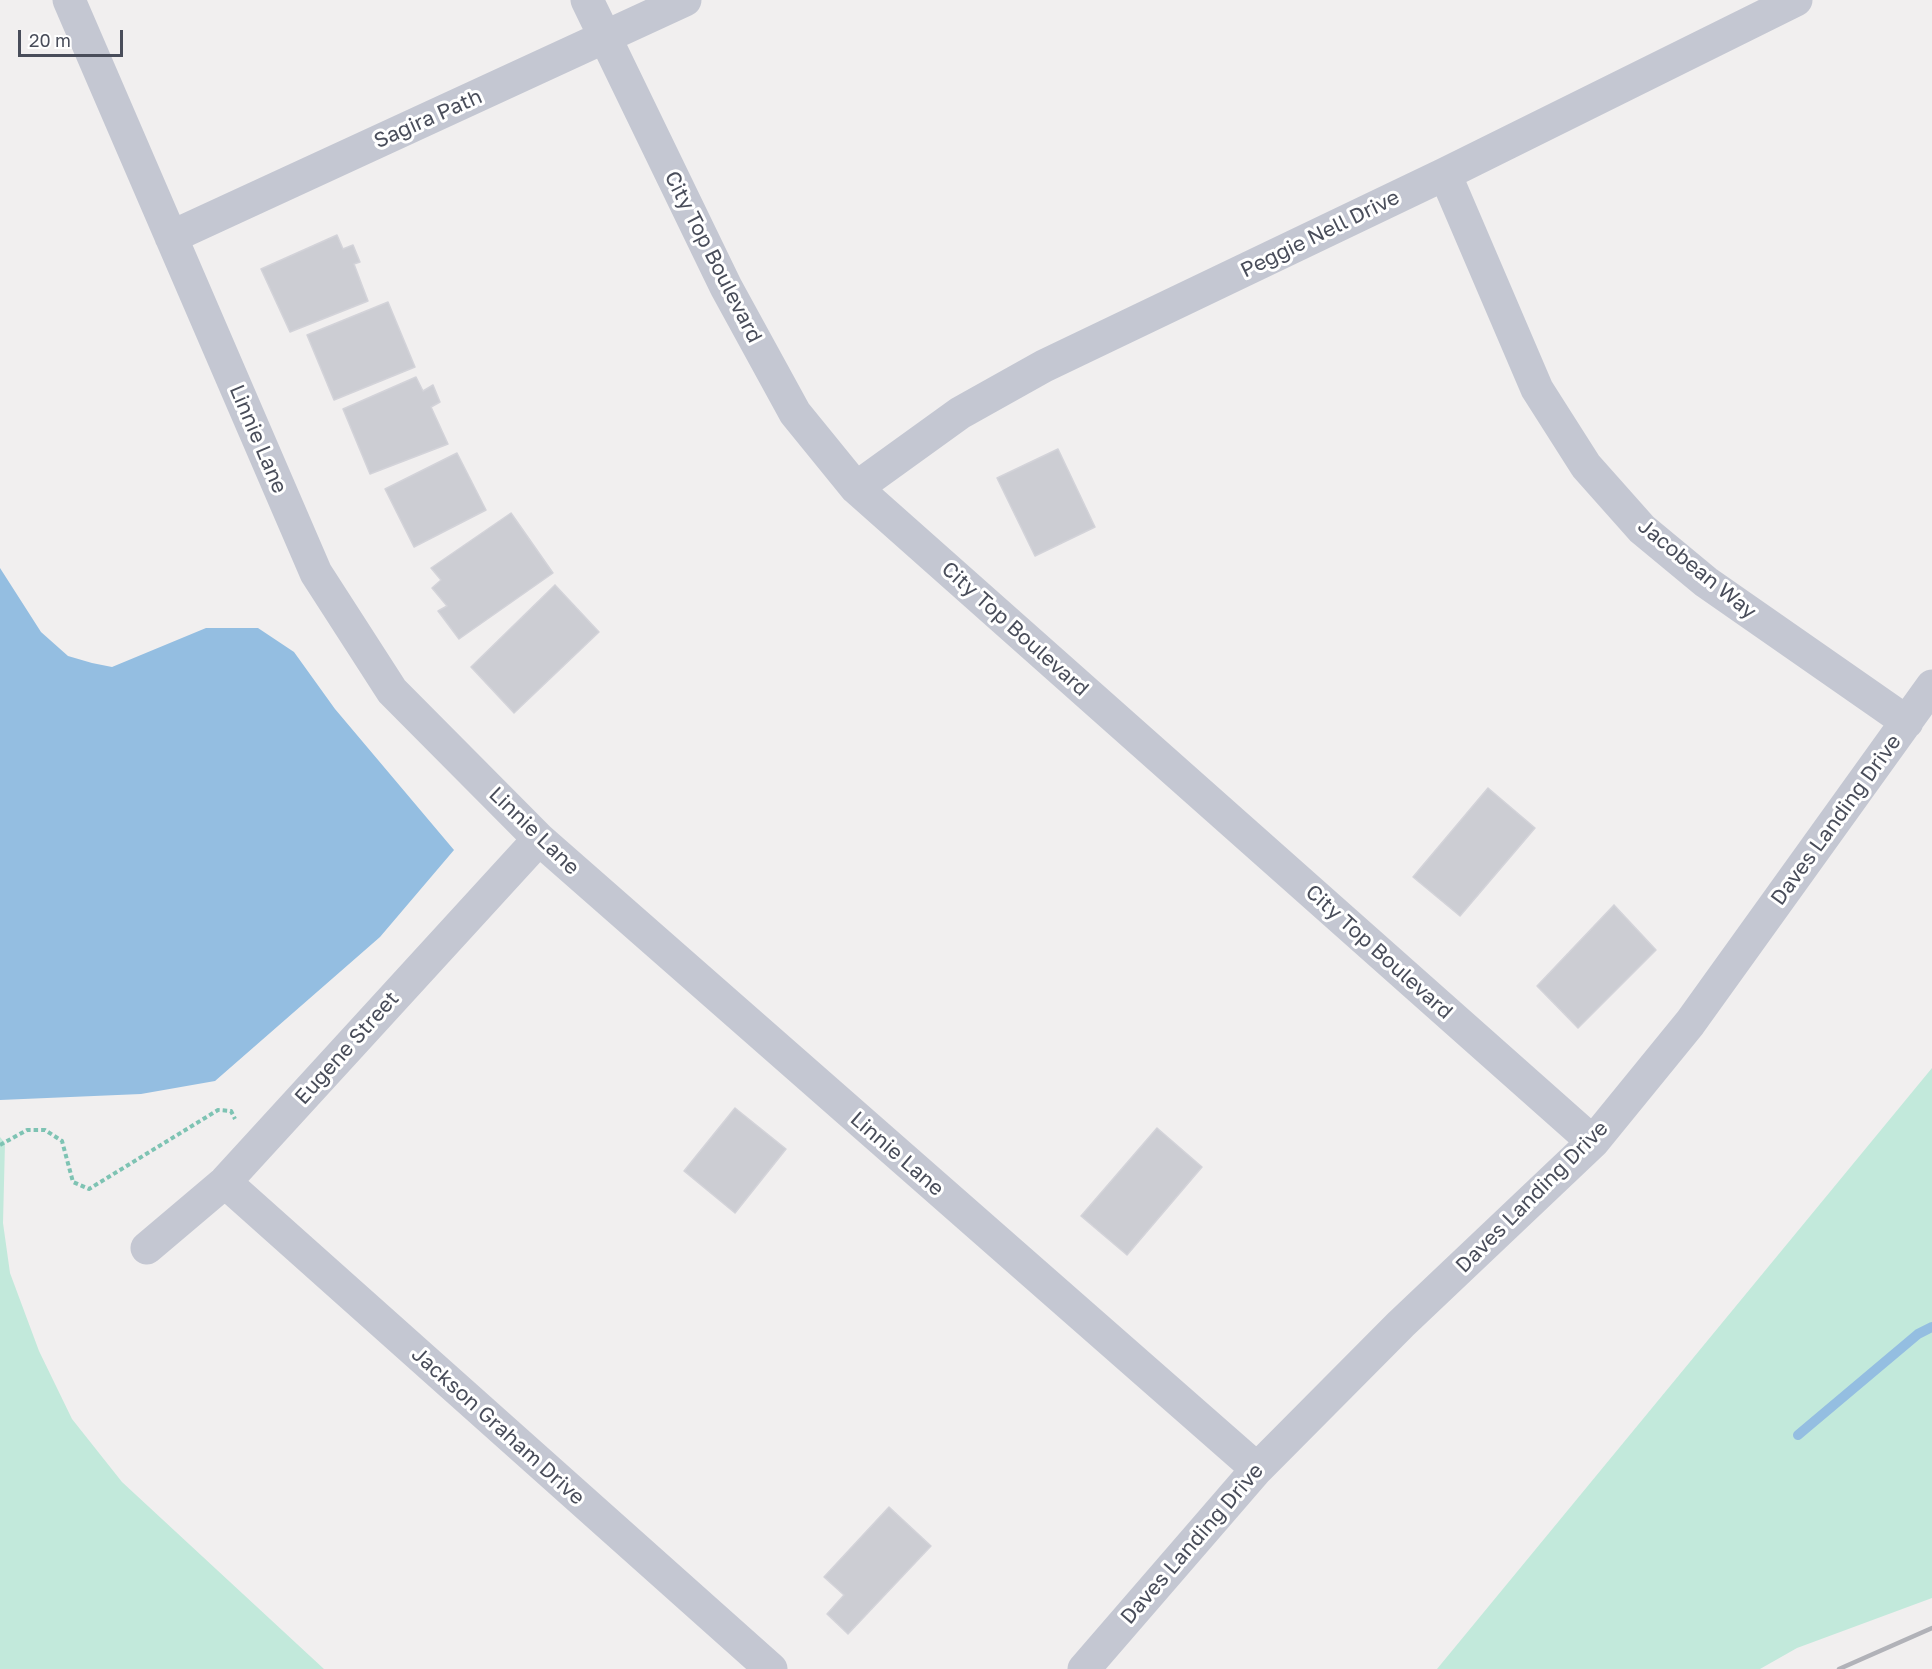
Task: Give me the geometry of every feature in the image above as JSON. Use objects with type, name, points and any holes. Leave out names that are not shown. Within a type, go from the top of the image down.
[{"type":"street","name":"Linnie Lane","points":[[69,0],[316,573],[392,691],[538,839],[1257,1469]]},
{"type":"street","name":"City Top Boulevard","points":[[587,0],[726,287],[795,413],[856,488],[1593,1142]]},
{"type":"street","name":"Sagira Path","points":[[171,237],[686,0]]},
{"type":"street","name":"Peggie Nell Drive","points":[[856,488],[960,413],[1044,366],[1445,174],[1796,0]]},
{"type":"street","name":"Jacobean Way","points":[[1445,174],[1537,389],[1586,466],[1642,528],[1707,582],[1908,722]]},
{"type":"street","name":"Daves Landing Drive","points":[[1084,1669],[1257,1469],[1401,1324],[1593,1142],[1690,1023],[1932,686]]},
{"type":"street","name":"Eugene Street","points":[[147,1248],[225,1182],[538,839]]},
{"type":"street","name":"Jackson Graham Drive","points":[[225,1182],[771,1669]]},
{"type":"path","points":[[0,1145],[27,1130],[45,1130],[62,1141],[73,1182],[88,1189],[218,1110],[231,1111],[237,1122]]},
{"type":"green space","points":[[1932,1068],[1932,1598],[1797,1648],[1760,1669],[1437,1669]]},
{"type":"green space","points":[[0,1137],[5,1143],[3,1223],[10,1273],[39,1351],[72,1419],[122,1482],[324,1669],[0,1669]]},
{"type":"water","points":[[0,568],[41,632],[68,656],[92,663],[112,667],[206,628],[258,628],[294,652],[335,709],[454,850],[380,937],[215,1081],[141,1094],[0,1100]]},
{"type":"building","points":[[337,235],[343,249],[353,245],[360,262],[354,264],[368,301],[290,332],[261,269]]},
{"type":"building","points":[[388,302],[415,367],[334,400],[307,335]]},
{"type":"building","points":[[416,377],[423,391],[433,385],[440,402],[431,407],[448,444],[370,474],[343,409]]},
{"type":"building","points":[[1058,449],[1095,527],[1035,556],[997,478]]},
{"type":"building","points":[[457,453],[486,510],[414,547],[385,489]]},
{"type":"building","points":[[511,513],[553,573],[459,639],[438,611],[447,606],[432,588],[441,580],[431,568]]},
{"type":"building","points":[[555,585],[599,632],[514,713],[471,667]]},
{"type":"building","points":[[1488,788],[1535,828],[1460,916],[1413,877]]},
{"type":"building","points":[[1614,905],[1656,950],[1578,1028],[1537,986]]},
{"type":"building","points":[[735,1108],[786,1149],[735,1213],[684,1171]]},
{"type":"building","points":[[1157,1128],[1202,1167],[1127,1255],[1081,1216]]},
{"type":"building","points":[[889,1507],[931,1546],[848,1634],[827,1614],[844,1595],[824,1577]]},
{"type":"waterway","points":[[1798,1435],[1918,1334],[1932,1327]]},
{"type":"railway","points":[[1839,1669],[1932,1628]]}]
